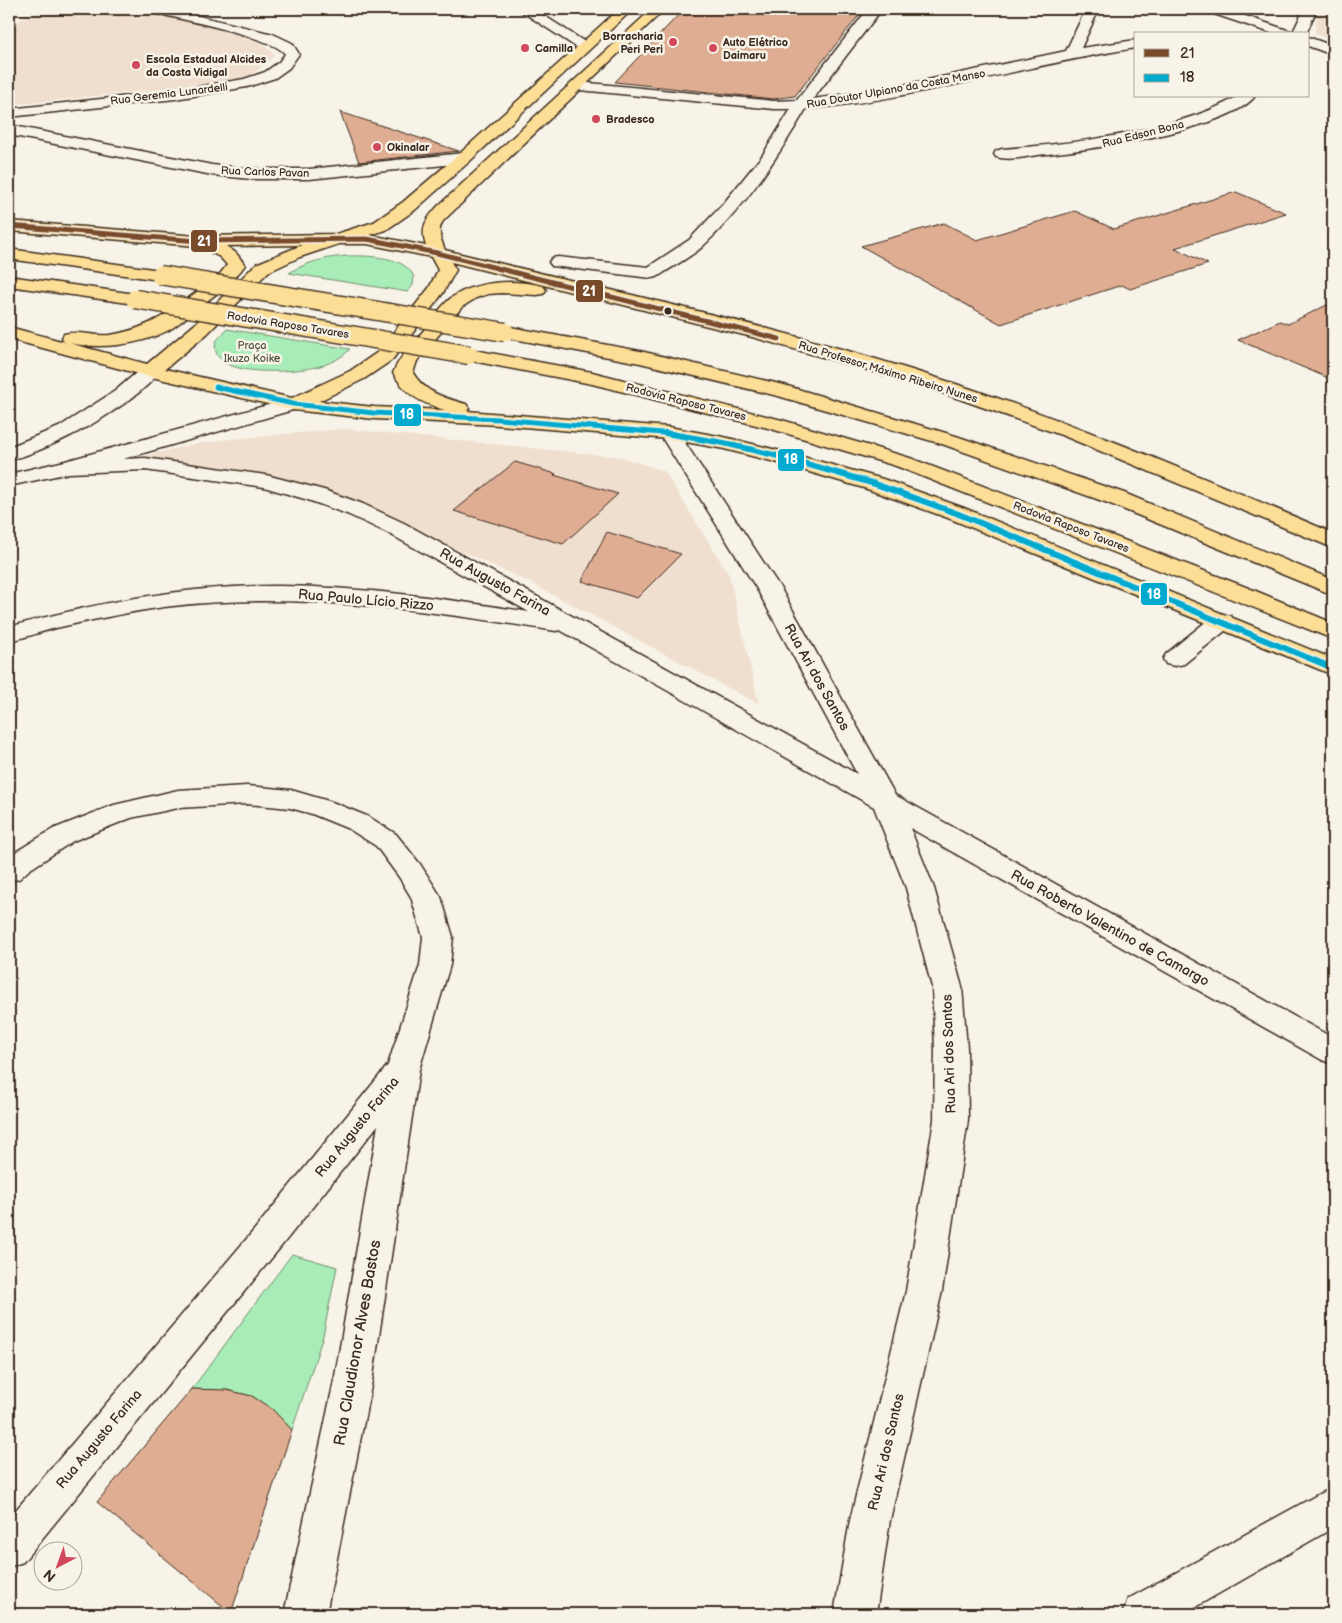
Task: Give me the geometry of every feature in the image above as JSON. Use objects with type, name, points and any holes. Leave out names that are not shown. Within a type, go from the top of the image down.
[{"type":"main road","points":[[150,372],[201,329],[262,268],[294,253],[380,226],[399,214],[464,158],[626,9]]},
{"type":"main road","points":[[293,404],[330,389],[357,375],[385,356],[443,279],[447,270],[437,253],[431,231],[433,223],[444,210],[579,86],[659,9]]},
{"type":"main road","name":"Rua Professor Máximo Ribeiro Nunes","points":[[9,226],[198,241],[367,239],[437,253],[759,333],[924,380],[1080,435],[1333,541]]},
{"type":"main road","points":[[9,328],[83,340],[108,341],[144,334],[164,325],[226,278],[236,265],[233,258],[224,251],[198,241]]},
{"type":"main road","points":[[9,254],[160,275],[505,332],[640,357],[784,391],[949,440],[1116,498],[1333,588]]},
{"type":"main road","name":"Rodovia Raposo Tavares","points":[[9,281],[135,299],[469,355],[592,378],[775,424],[903,462],[1242,594],[1333,632]]},
{"type":"main road","points":[[499,419],[420,395],[408,384],[403,373],[408,360],[456,303],[470,294],[486,289],[502,288],[605,294]]},
{"type":"main road","points":[[9,333],[150,372],[293,404],[374,414],[499,419],[669,433],[724,443],[782,457],[956,512],[1333,668]]},
{"type":"street","name":"Rua Geremia Lunardelli","points":[[9,113],[175,95],[248,83],[270,74],[284,65],[292,54],[287,46],[268,37],[155,9]]},
{"type":"street","points":[[525,9],[584,46]]},
{"type":"street","points":[[558,262],[651,273],[695,244],[729,208],[769,158],[800,106],[875,9]]},
{"type":"street","points":[[1072,54],[1092,9]]},
{"type":"street","points":[[1213,9],[1282,32]]},
{"type":"street","points":[[1300,32],[1310,9]]},
{"type":"street","points":[[1310,42],[1333,51]]},
{"type":"street","points":[[1072,54],[1134,44]]},
{"type":"street","name":"Rua Doutor Ulpiano da Costa Manso","points":[[579,86],[800,106],[860,98],[1072,54]]},
{"type":"street","name":"Rua Edson Bona","points":[[1002,154],[1096,145],[1132,138],[1216,114],[1245,98]]},
{"type":"street","name":"Rua Carlos Pavan","points":[[9,130],[212,170],[251,174],[309,174],[464,158]]},
{"type":"street","points":[[9,454],[66,431],[122,395],[150,372]]},
{"type":"street","name":"Rua Augusto Farina","points":[[9,480],[69,467],[293,404]]},
{"type":"street","name":"Rua Ari dos Santos","points":[[669,433],[769,589],[886,803],[920,888],[947,987],[951,1048],[951,1120],[924,1291],[870,1520],[856,1614]]},
{"type":"street","name":"Rua Augusto Farina","points":[[69,467],[145,464],[266,481],[316,495],[355,510],[396,528],[886,803]]},
{"type":"street","name":"Rua Paulo Lício Rizzo","points":[[9,634],[78,616],[160,601],[241,594],[318,594],[385,600],[465,609],[575,627]]},
{"type":"street","points":[[1175,660],[1222,621]]},
{"type":"street","name":"Rua Augusto Farina","points":[[9,872],[19,863],[64,835],[124,811],[178,799],[247,795],[291,800],[322,808],[359,823],[386,840],[410,871],[426,896],[438,937],[434,966],[403,1070],[267,1239],[9,1548]]},
{"type":"street","name":"Rua Roberto Valentino de Camargo","points":[[886,803],[1333,1052]]},
{"type":"street","name":"Rua Claudionor Alves Bastos","points":[[305,1614],[354,1376],[403,1070]]},
{"type":"street","points":[[1143,1614],[1333,1508]]},
{"type":"shaded area","name":"Escola Estadual Alcides da Costa Vidigal","points":[[58,9],[142,9],[257,40],[275,55],[250,76],[213,84],[9,105],[9,23]]},
{"type":"shaded area","points":[[1318,9],[1333,9],[1333,42],[1315,34]]},
{"type":"shaded area","points":[[344,429],[620,457],[664,471],[729,575],[759,704],[527,581],[333,493],[256,473],[137,458],[185,446],[230,439]]},
{"type":"green space","points":[[344,256],[364,256],[392,260],[405,266],[414,277],[413,285],[408,292],[289,273],[316,261]]},
{"type":"green space","name":"Praça Ikuzo Koike","points":[[227,329],[350,349],[332,362],[320,366],[293,370],[256,371],[225,363],[217,354],[216,341]]},
{"type":"green space","points":[[292,1254],[337,1267],[323,1336],[292,1430],[258,1400],[237,1393],[192,1389]]},
{"type":"building","points":[[684,9],[864,9],[795,96],[773,99],[615,82]]},
{"type":"building","points":[[340,112],[459,151],[359,162]]},
{"type":"building","points":[[1236,192],[1286,213],[1175,248],[1208,264],[1130,289],[1122,285],[1001,324],[861,246],[944,223],[977,240],[1075,211],[1114,229]]},
{"type":"building","points":[[1333,302],[1333,380],[1238,340],[1280,321],[1288,324]]},
{"type":"building","points":[[515,462],[618,494],[563,544],[454,511]]},
{"type":"building","points":[[607,532],[681,554],[637,598],[582,581]]},
{"type":"building","points":[[192,1389],[227,1390],[252,1396],[272,1409],[292,1430],[231,1613],[97,1502]]},
{"type":"transit line","name":"21","points":[[9,226],[198,241],[367,239],[437,253],[779,339]]},
{"type":"transit line","name":"18","points":[[216,387],[293,404],[374,413],[499,419],[669,433],[724,443],[782,457],[875,484],[956,513],[1333,668]]},
{"type":"place","name":"Borracharia Peri Peri","points":[[673,42]]},
{"type":"place","name":"Camilla","points":[[525,48]]},
{"type":"place","name":"Auto Elétrico Daimaru","points":[[713,48]]},
{"type":"place","name":"Escola Estadual Alcides da Costa Vidigal","points":[[136,65]]},
{"type":"place","name":"Bradesco","points":[[596,119]]},
{"type":"place","name":"Okinalar","points":[[377,147]]}]
